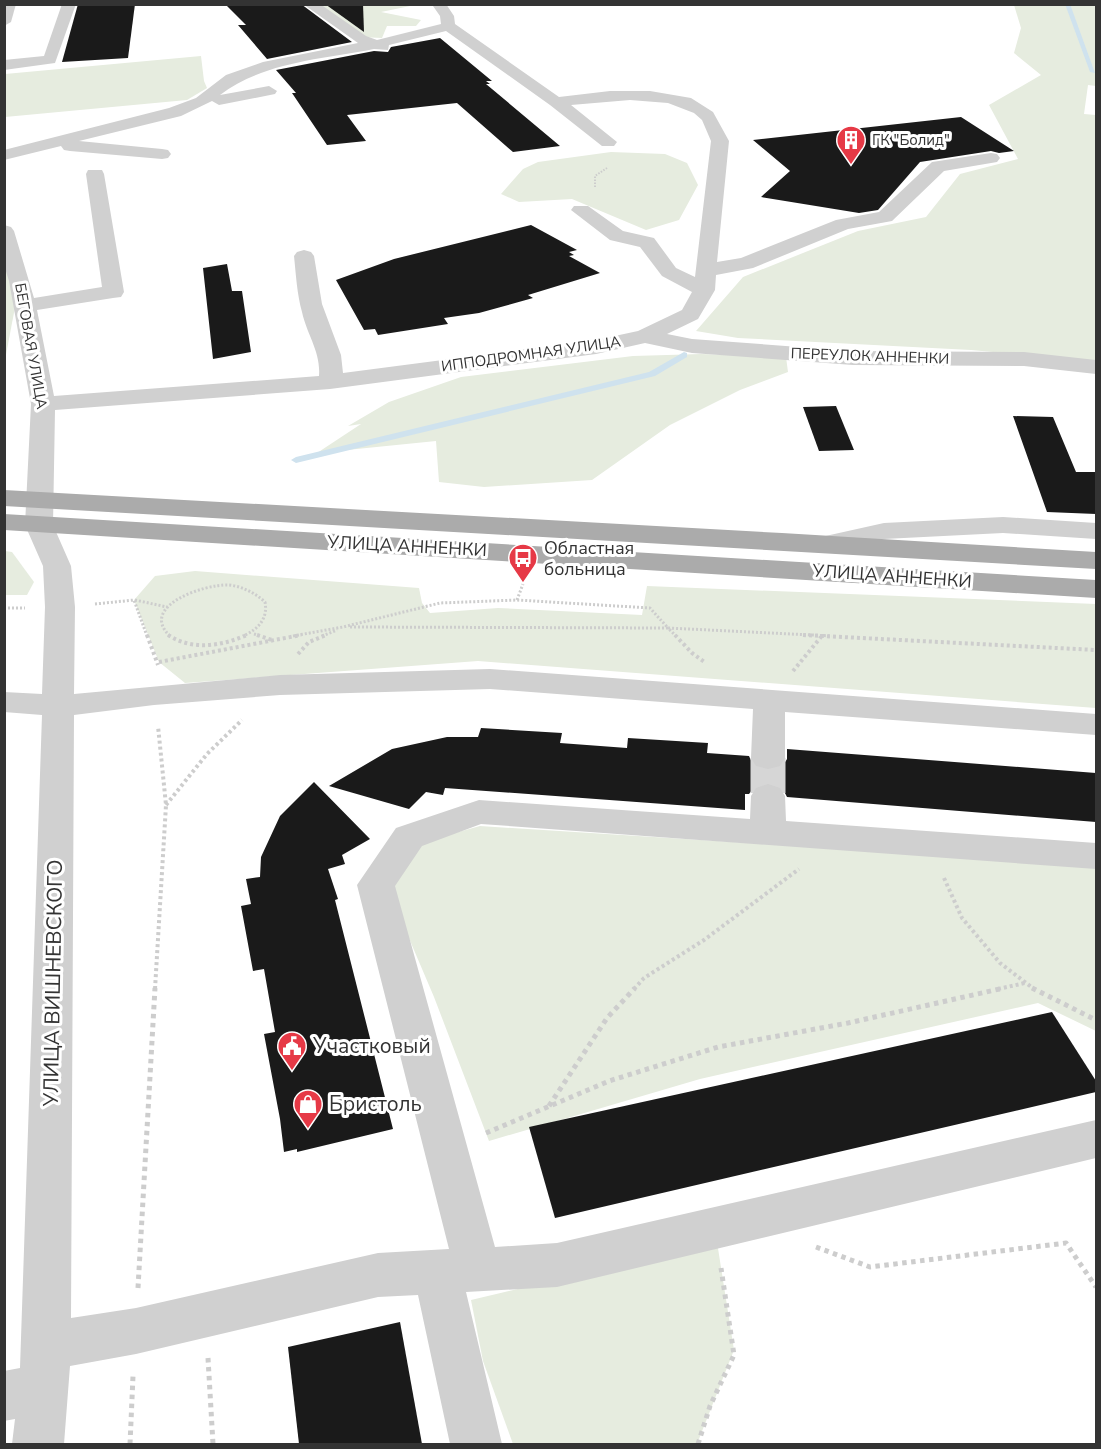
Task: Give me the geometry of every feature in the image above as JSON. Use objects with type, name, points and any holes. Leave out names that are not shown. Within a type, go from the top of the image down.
[{"type":"main road","name":"УЛИЦА АННЕНКИ","points":[[4,498],[28,515],[1096,589]]},
{"type":"main road","name":"УЛИЦА АННЕНКИ","points":[[28,515],[822,545],[1096,561]]},
{"type":"street","points":[[4,22],[9,4]]},
{"type":"street","points":[[4,66],[50,60],[69,4]]},
{"type":"street","points":[[310,4],[361,39],[377,44],[394,55]]},
{"type":"street","points":[[439,4],[447,16],[448,26],[556,102],[608,142]]},
{"type":"street","points":[[202,101],[232,78],[268,65],[377,44],[448,26]]},
{"type":"street","points":[[4,155],[175,112],[202,101],[269,91]]},
{"type":"street","name":"ИППОДРОМНАЯ УЛИЦА","points":[[43,404],[330,382],[596,347],[645,336],[690,314],[705,280],[720,141],[713,123],[702,110],[664,98],[622,96],[556,102]]},
{"type":"street","points":[[51,143],[162,154]]},
{"type":"street","points":[[581,210],[618,236],[647,242],[669,272],[705,280],[843,224],[885,218],[938,166],[991,158]]},
{"type":"street","points":[[23,306],[113,292],[95,174]]},
{"type":"street","name":"БЕГОВАЯ УЛИЦА","points":[[4,231],[20,281],[43,404],[28,515]]},
{"type":"street","points":[[304,255],[315,320],[324,337],[332,361],[330,382]]},
{"type":"street","name":"ПЕРЕУЛОК АННЕНКИ","points":[[645,336],[692,346],[853,358],[1024,358],[1096,368]]},
{"type":"street","name":"УЛИЦА ВИШНЕВСКОГО","points":[[28,515],[57,566],[60,607],[60,706],[31,1377],[38,1444]]},
{"type":"street","points":[[822,545],[896,530],[1003,525],[1096,531]]},
{"type":"street","points":[[4,702],[60,706],[154,695],[280,685],[490,680],[1096,724]]},
{"type":"street","points":[[762,700],[768,758]]},
{"type":"street","points":[[768,796],[768,833]]},
{"type":"street","points":[[476,1444],[457,1270],[447,1150],[376,885],[409,837],[479,812],[1096,856]]},
{"type":"street","points":[[31,1377],[136,1331],[378,1275],[557,1265],[1096,1139]]},
{"type":"path","points":[[581,210],[595,191],[595,176],[614,164],[596,149],[608,142]]},
{"type":"path","points":[[517,600],[523,584]]},
{"type":"path","points":[[211,586],[245,588],[258,594],[266,603],[268,613],[264,624],[237,641],[219,646],[200,647],[183,644],[170,638],[162,628],[161,618],[167,607],[193,590],[211,586]]},
{"type":"path","points":[[130,1444],[166,805],[154,695],[159,662],[134,600]]},
{"type":"path","points":[[4,608],[60,607],[134,600],[167,607]]},
{"type":"path","points":[[159,662],[344,627],[440,603],[517,600],[650,608],[692,653],[762,700]]},
{"type":"path","points":[[344,627],[668,628],[1096,650]]},
{"type":"path","points":[[253,633],[273,640]]},
{"type":"path","points":[[549,1106],[607,1018],[644,978],[704,940],[808,863],[825,837]]},
{"type":"path","points":[[928,844],[962,918],[1000,963],[1036,991],[1096,1020]]},
{"type":"path","points":[[447,1150],[609,1081],[718,1047],[848,1023],[1025,983]]},
{"type":"path","points":[[804,1243],[870,1267],[1066,1243],[1096,1287]]},
{"type":"path","points":[[698,1444],[711,1406],[734,1355],[721,1266]]},
{"type":"path","points":[[206,1315],[213,1444]]},
{"type":"shaded area","points":[[315,5],[415,5],[381,12],[421,20],[416,26],[387,26],[382,38],[360,37]]},
{"type":"shaded area","points":[[1014,5],[1096,5],[1096,86],[1088,85],[1084,114],[1096,115],[1096,361],[971,350],[738,338],[696,331],[743,277],[858,231],[926,217],[960,174],[1018,159],[989,105],[1041,75],[1014,53],[1021,28]]},
{"type":"shaded area","points":[[201,56],[207,88],[187,100],[5,117],[5,74]]},
{"type":"shaded area","points":[[611,152],[665,154],[687,163],[698,185],[679,220],[646,230],[572,199],[519,202],[501,194],[523,169],[538,162]]},
{"type":"shaded area","points":[[5,250],[20,281],[5,360]]},
{"type":"shaded area","points":[[701,354],[786,357],[788,372],[740,390],[670,425],[592,480],[484,487],[439,482],[436,441],[317,453],[361,424],[348,426],[389,402],[461,377],[633,356]]},
{"type":"shaded area","points":[[5,551],[12,552],[34,582],[27,595],[5,595]]},
{"type":"shaded area","points":[[195,571],[419,588],[422,603],[430,613],[498,608],[642,615],[647,586],[1096,604],[1096,708],[478,661],[185,683],[159,662],[134,600],[155,576]]},
{"type":"shaded area","points":[[480,826],[1096,865],[1096,1031],[1038,1003],[700,1079],[489,1141],[434,997],[388,889],[415,844]]},
{"type":"shaded area","points":[[717,1242],[734,1350],[697,1444],[513,1444],[483,1361],[471,1300]]},
{"type":"building","points":[[78,4],[135,4],[128,58],[62,62]]},
{"type":"building","points":[[225,4],[301,4],[352,42],[267,59],[238,25],[246,25]]},
{"type":"building","points":[[325,4],[363,4],[364,32]]},
{"type":"building","points":[[440,38],[492,81],[486,81],[490,84],[486,84],[560,146],[513,152],[457,103],[347,115],[366,141],[327,145],[292,93],[296,93],[276,70],[374,51],[388,52],[391,47]]},
{"type":"building","name":"ГК \"Болид\"","points":[[961,117],[1014,151],[999,153],[991,151],[920,162],[878,210],[859,213],[761,197],[790,171],[753,140]]},
{"type":"building","points":[[531,225],[577,250],[569,252],[574,255],[569,256],[600,273],[528,295],[533,298],[479,313],[444,318],[448,324],[378,335],[375,329],[364,330],[336,280],[394,259]]},
{"type":"building","points":[[227,264],[232,291],[242,291],[251,352],[213,359],[203,268]]},
{"type":"building","points":[[836,406],[854,450],[819,451],[803,407]]},
{"type":"building","points":[[1013,416],[1053,417],[1076,472],[1096,472],[1096,514],[1047,512]]},
{"type":"building","points":[[481,728],[562,733],[560,743],[627,748],[628,738],[708,743],[707,753],[749,756],[754,767],[767,771],[782,767],[787,759],[787,749],[1096,773],[1096,822],[787,797],[782,787],[769,782],[755,786],[749,794],[745,794],[745,810],[445,788],[443,795],[426,792],[409,809],[329,786],[392,749],[447,737],[478,737]]},
{"type":"building","points":[[314,782],[370,839],[342,855],[345,864],[328,869],[338,899],[335,900],[393,1129],[297,1152],[297,1149],[284,1152],[264,1034],[275,1032],[264,969],[253,971],[241,906],[251,904],[246,879],[260,877],[261,857],[280,816]]},
{"type":"building","points":[[1052,1012],[1096,1081],[1096,1092],[555,1218],[529,1127]]},
{"type":"building","points":[[400,1322],[422,1444],[299,1444],[288,1347]]},
{"type":"waterway","points":[[1067,4],[1093,72]]},
{"type":"waterway","points":[[296,460],[652,374],[684,355]]},
{"type":"tunnel","points":[[768,758],[768,796]]},
{"type":"place","name":"ГК \"Болид\"","points":[[851,166]]},
{"type":"place","name":"Областная больница","points":[[523,584]]},
{"type":"place","name":"Участковый","points":[[292,1072]]},
{"type":"place","name":"Бристоль","points":[[308,1130]]}]
